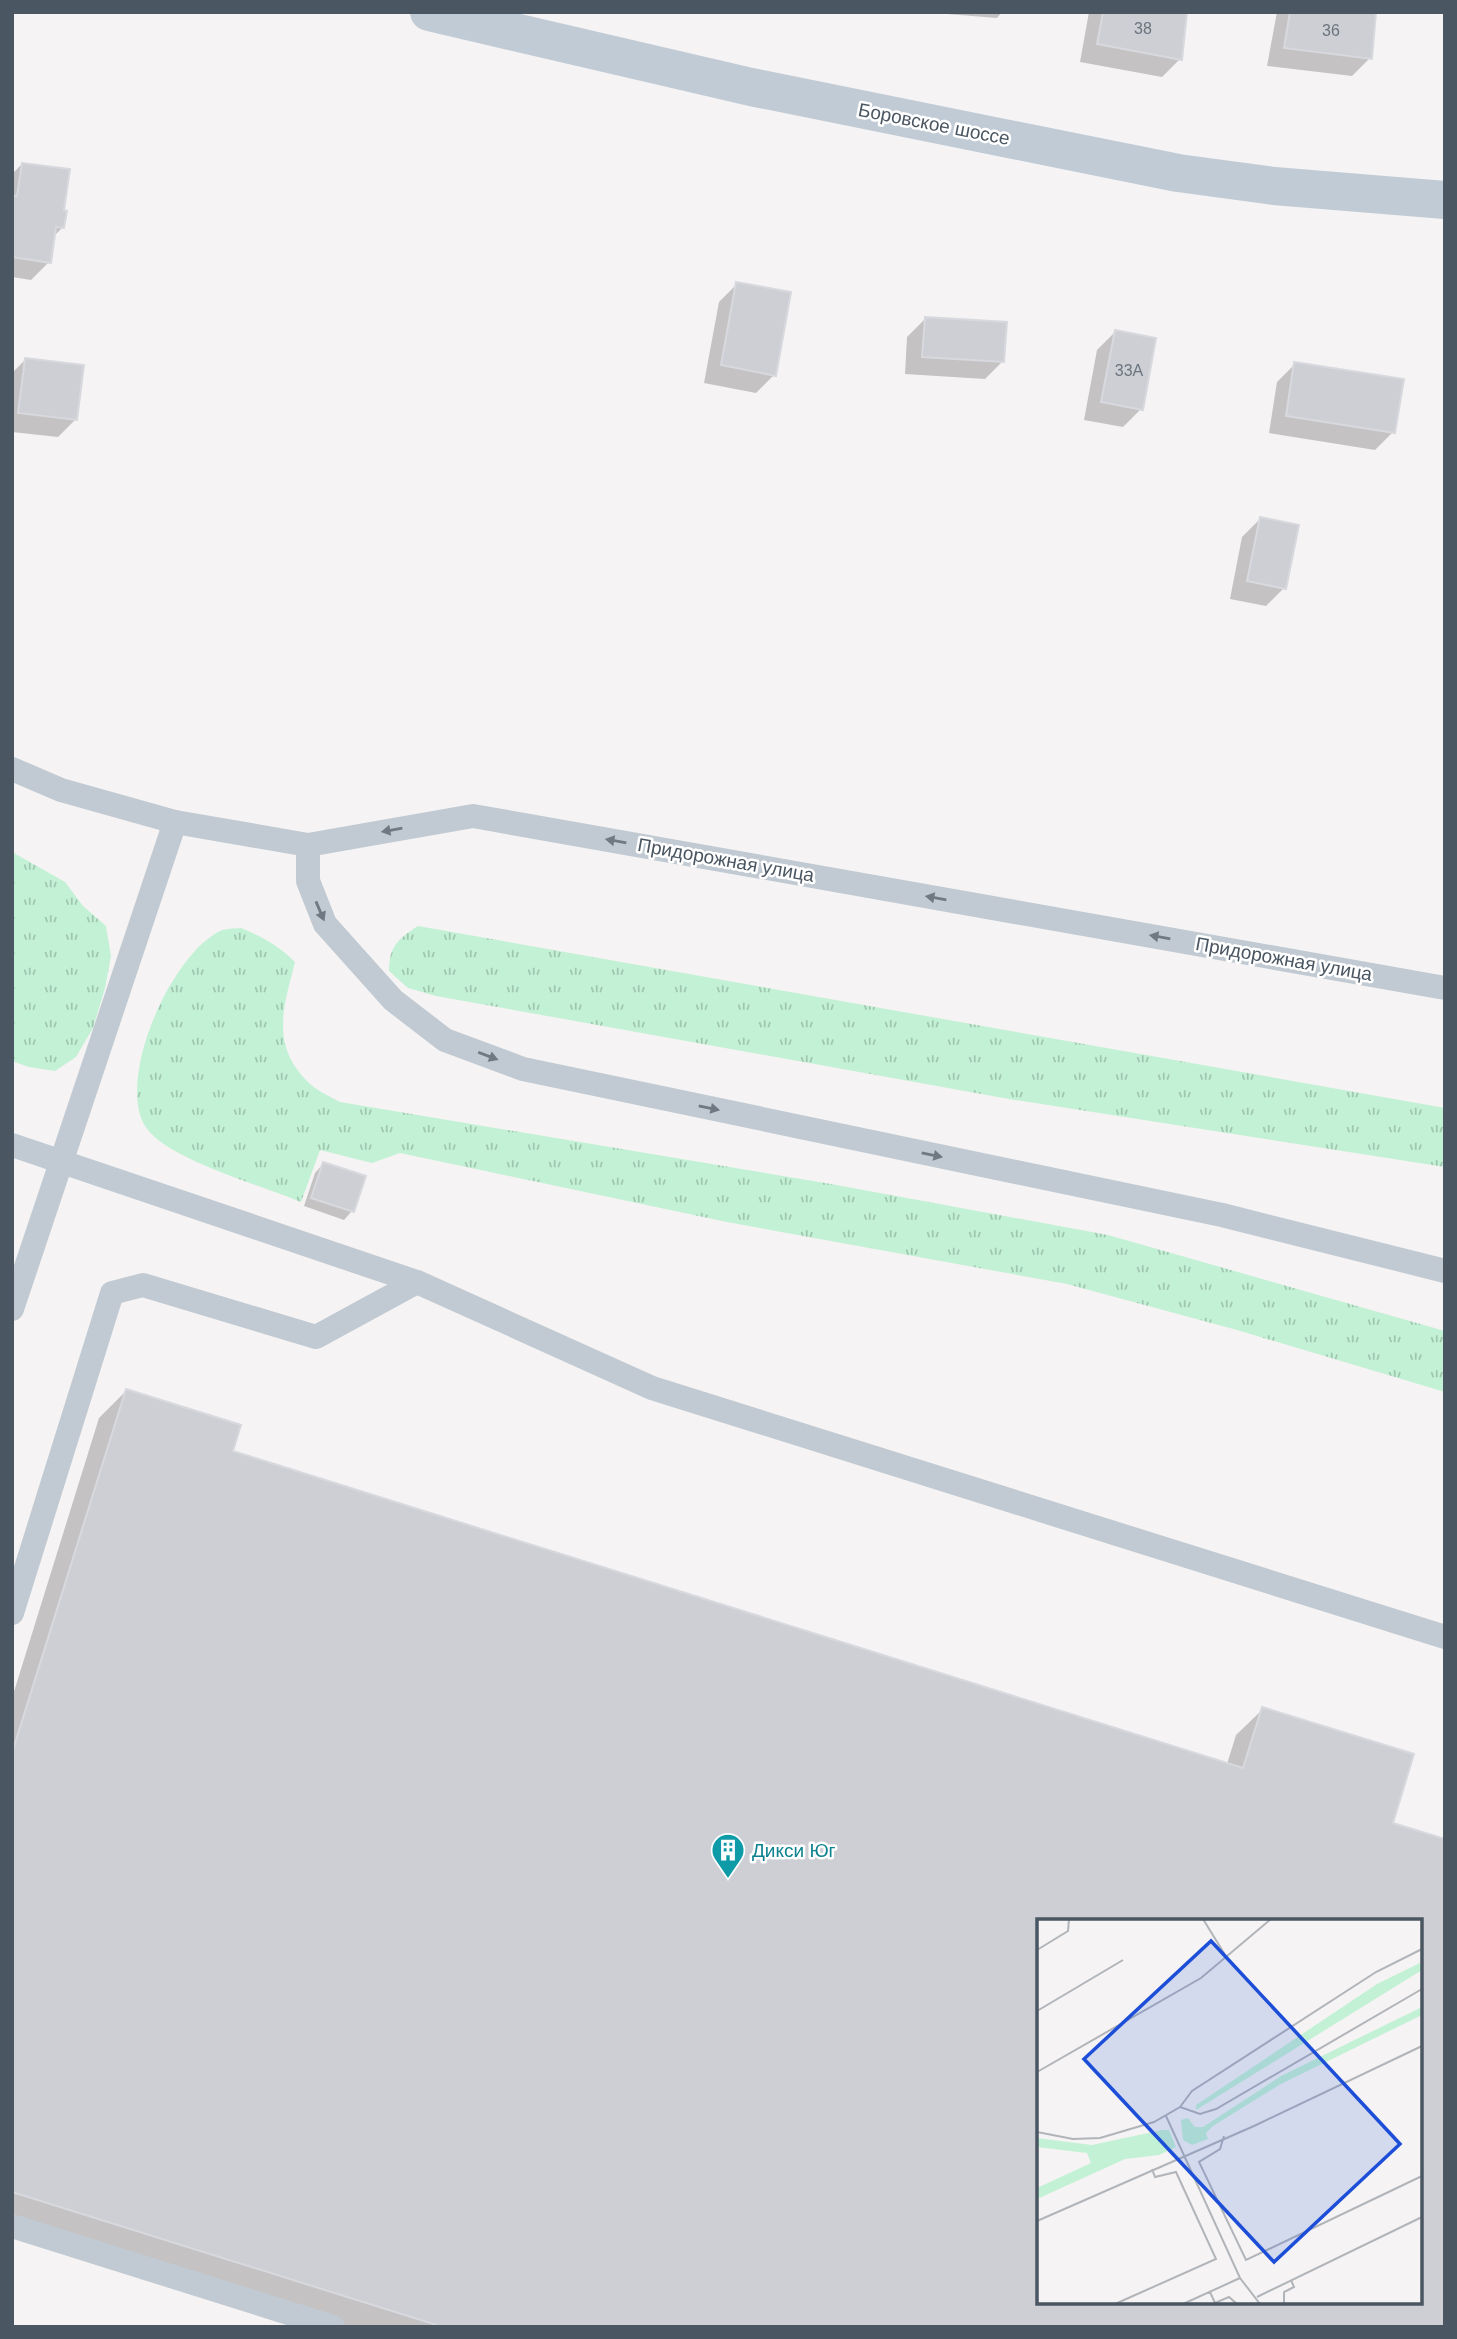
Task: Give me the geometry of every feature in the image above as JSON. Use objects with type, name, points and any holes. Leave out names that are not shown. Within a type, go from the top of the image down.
[{"type":"main road","name":"Боровское шоссе","points":[[429,12],[751,87],[1178,173],[1273,186],[1445,200]]},
{"type":"lane","name":"Придорожная улица","points":[[12,769],[61,790],[175,822],[308,845],[473,816],[1445,988]]},
{"type":"lane","points":[[12,1309],[175,822]]},
{"type":"lane","points":[[308,845],[308,881],[325,923],[393,1000],[445,1040],[523,1069],[1222,1215],[1445,1271]]},
{"type":"lane","points":[[12,1145],[416,1282],[652,1388],[1445,1637]]},
{"type":"lane","points":[[12,1613],[112,1293],[143,1285],[316,1337],[416,1282]]},
{"type":"lane","points":[[12,2226],[333,2327]]},
{"type":"green space","points":[[12,852],[65,882],[83,906],[106,926],[111,956],[93,1028],[76,1057],[55,1071],[12,1061]]},
{"type":"green space","points":[[418,926],[1445,1108],[1445,1167],[1009,1099],[436,996],[408,988],[389,971],[396,944]]},
{"type":"green space","points":[[241,928],[270,942],[295,962],[284,1009],[284,1038],[288,1053],[295,1067],[310,1084],[340,1102],[831,1184],[1108,1235],[1445,1331],[1445,1392],[1237,1330],[1067,1284],[727,1222],[400,1153],[372,1163],[320,1150],[301,1202],[217,1170],[173,1150],[145,1126],[138,1104],[138,1078],[143,1049],[154,1019],[184,964],[202,944],[220,931]]},
{"type":"building","points":[[1103,12],[1187,12],[1182,60],[1097,44]]},
{"type":"building","points":[[1290,12],[1376,12],[1372,59],[1284,48]]},
{"type":"building","points":[[22,163],[70,169],[64,228],[56,227],[51,263],[12,257],[12,195],[17,196]]},
{"type":"building","points":[[736,282],[791,292],[776,376],[721,365]]},
{"type":"building","points":[[925,317],[1007,322],[1004,362],[922,357]]},
{"type":"building","points":[[1115,330],[1156,338],[1143,410],[1101,402]]},
{"type":"building","points":[[25,358],[84,365],[77,420],[18,413]]},
{"type":"building","points":[[1294,362],[1404,379],[1395,433],[1286,416]]},
{"type":"building","points":[[1260,517],[1299,525],[1286,589],[1247,581]]},
{"type":"building","points":[[323,1162],[366,1176],[354,1212],[311,1198]]},
{"type":"building","name":"Дикси Юг","points":[[126,1389],[241,1425],[233,1451],[1243,1768],[1262,1707],[1414,1754],[1393,1823],[1445,1839],[1445,2327],[443,2327],[12,2192],[12,1753]]},
{"type":"place","name":"Дикси Юг","points":[[728,1880]]}]
